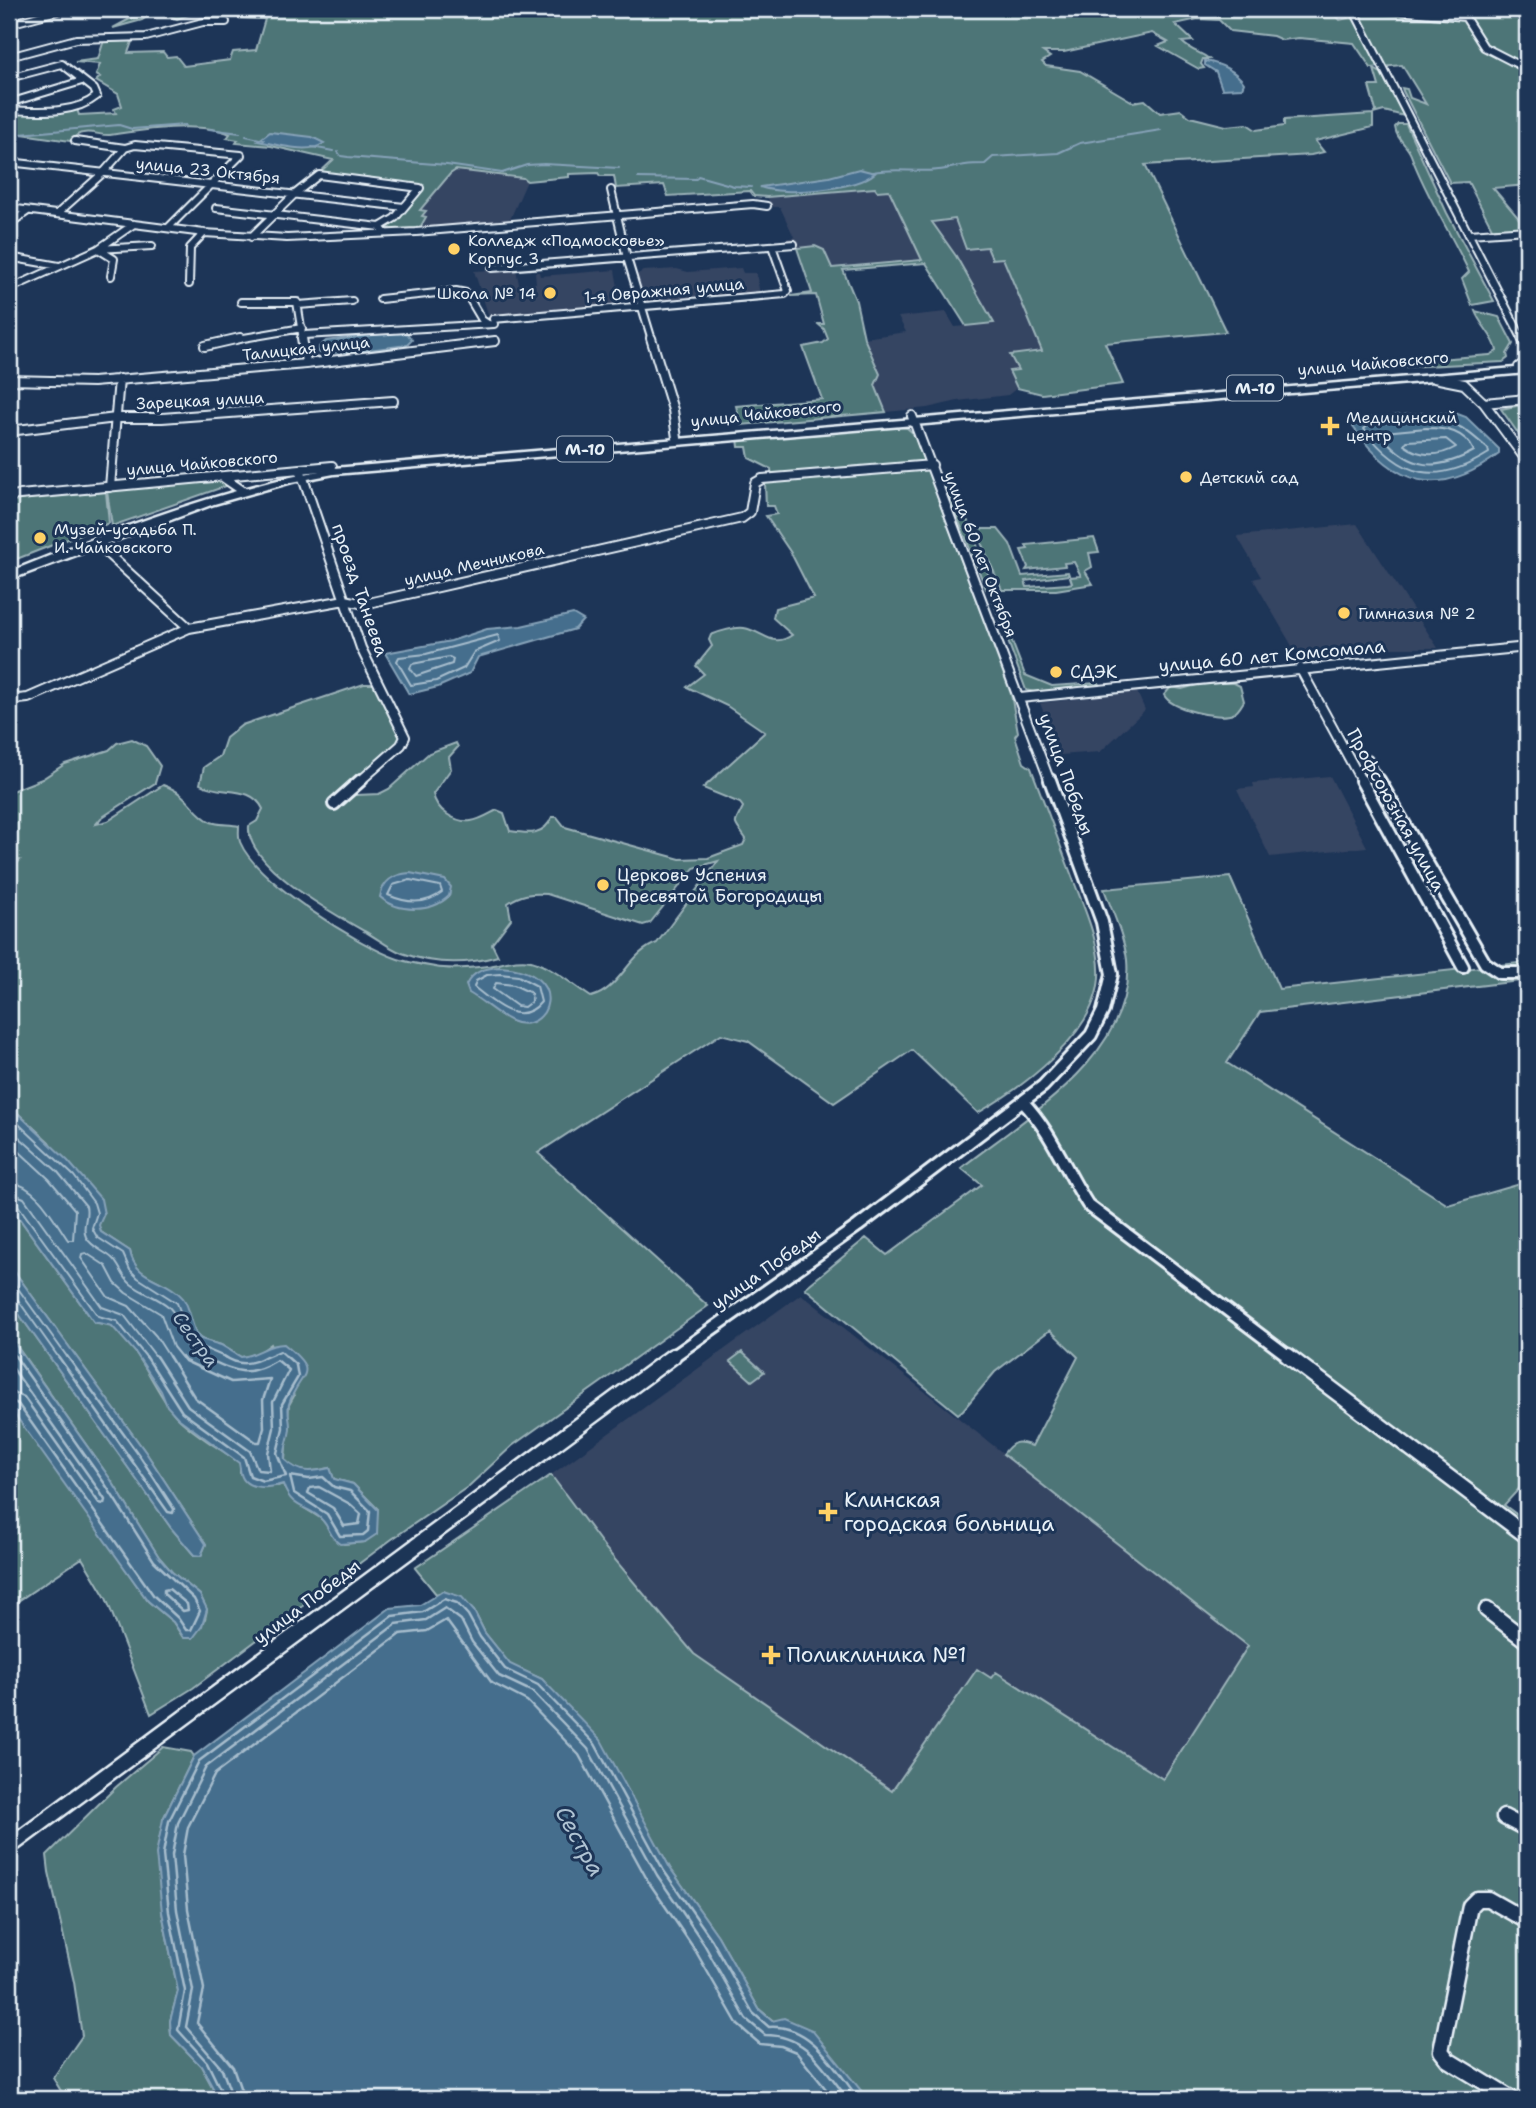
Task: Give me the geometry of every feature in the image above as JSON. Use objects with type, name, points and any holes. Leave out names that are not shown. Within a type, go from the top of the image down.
[{"type":"highway","name":"улица Чайковского","points":[[332,466],[1525,366]]},
{"type":"highway","name":"улица Чайковского","points":[[301,474],[913,418],[1430,378],[1525,366]]},
{"type":"highway","name":"М-10","points":[[9,574],[138,521],[332,466]]},
{"type":"highway","name":"М-10","points":[[9,574],[242,490]]},
{"type":"street","points":[[9,24],[65,9]]},
{"type":"street","points":[[1353,9],[1527,348]]},
{"type":"street","points":[[1374,9],[1468,19],[1484,47],[1527,69]]},
{"type":"street","points":[[9,57],[76,39],[146,37],[203,22],[226,22]]},
{"type":"street","points":[[9,78],[60,64],[96,93],[97,98],[51,110],[9,110]]},
{"type":"street","points":[[9,103],[82,81]]},
{"type":"street","points":[[75,141],[125,148],[135,145],[231,153],[242,157],[167,228]]},
{"type":"street","points":[[57,214],[103,173],[125,148]]},
{"type":"street","name":"улица 23 Октября","points":[[9,162],[404,207]]},
{"type":"street","points":[[251,237],[296,193],[319,175],[420,188],[382,230]]},
{"type":"street","points":[[611,190],[627,258],[673,410],[677,438]]},
{"type":"street","points":[[9,208],[251,237],[753,204],[767,206]]},
{"type":"street","points":[[216,208],[382,230]]},
{"type":"street","points":[[9,224],[28,211]]},
{"type":"street","points":[[9,289],[98,249],[134,224]]},
{"type":"street","points":[[1469,234],[1527,230]]},
{"type":"street","points":[[189,285],[190,248],[204,233]]},
{"type":"street","points":[[492,268],[794,244]]},
{"type":"street","points":[[98,249],[152,246]]},
{"type":"street","name":"1-я Овражная улица","points":[[205,346],[257,334],[492,322],[641,305],[786,294],[788,291],[772,246]]},
{"type":"street","points":[[98,249],[114,259],[111,276]]},
{"type":"street","points":[[9,257],[59,266]]},
{"type":"street","points":[[380,299],[456,291],[466,293],[482,320],[492,322]]},
{"type":"street","points":[[241,302],[290,300],[298,305],[352,301]]},
{"type":"street","points":[[298,305],[306,362]]},
{"type":"street","name":"Талицкая улица","points":[[9,380],[119,379],[306,364],[495,341]]},
{"type":"street","points":[[1430,378],[1464,384],[1483,403],[1527,461]]},
{"type":"street","points":[[110,487],[119,379]]},
{"type":"street","points":[[1483,403],[1527,399]]},
{"type":"street","name":"Зарецкая улица","points":[[9,431],[116,418],[162,418],[393,401]]},
{"type":"street","name":"улица 60 лет Октября","points":[[913,418],[1020,698]]},
{"type":"street","name":"улица Мечникова","points":[[9,694],[18,699],[28,698],[189,628],[345,600],[364,604],[742,518],[750,512],[755,483],[762,479],[932,465]]},
{"type":"street","name":"улица Чайковского","points":[[9,496],[332,466]]},
{"type":"street","name":"проезд Танеева","points":[[301,474],[361,648],[405,737],[401,746],[334,804]]},
{"type":"street","points":[[221,477],[242,490]]},
{"type":"street","points":[[95,542],[189,628]]},
{"type":"street","name":"улица 60 лет Комсомола","points":[[1020,698],[1527,647]]},
{"type":"street","name":"Профсоюзная улица","points":[[1300,668],[1463,967]]},
{"type":"street","name":"улица Победы","points":[[9,1847],[414,1545],[685,1347],[858,1226],[1023,1102],[1064,1066],[1091,1035],[1103,1011],[1112,974],[1102,922],[1020,698]]},
{"type":"street","points":[[1368,760],[1485,963],[1500,973],[1527,973]]},
{"type":"street","points":[[1023,1102],[1039,1119],[1088,1205],[1527,1536]]},
{"type":"street","points":[[1488,1610],[1527,1641]]},
{"type":"street","points":[[1504,1817],[1527,1829]]},
{"type":"street","points":[[1512,2099],[1448,2060],[1441,2051],[1470,1906],[1477,1899],[1488,1899],[1527,1921]]},
{"type":"shaded area","points":[[455,170],[523,178],[527,181],[508,224],[421,231],[421,217],[425,212],[420,211]]},
{"type":"shaded area","points":[[876,188],[877,191],[889,190],[923,260],[832,268],[815,246],[797,248],[793,241],[787,241],[786,239],[794,237],[780,207],[772,207],[767,197]]},
{"type":"shaded area","points":[[956,219],[1002,258],[1042,352],[1018,370],[1009,372],[1017,388],[1008,395],[886,412],[875,384],[880,374],[864,338],[906,332],[898,317],[946,312],[955,327],[994,323],[956,256],[931,222]]},
{"type":"shaded area","points":[[741,268],[743,273],[756,273],[760,294],[644,303],[636,275],[643,271],[677,269],[688,272]]},
{"type":"shaded area","name":"Школа № 14","points":[[516,269],[519,284],[536,283],[535,272],[539,272],[540,276],[615,270],[621,305],[489,317],[474,271]]},
{"type":"shaded area","name":"Гимназия № 2","points":[[1357,524],[1438,648],[1391,648],[1299,658],[1253,579],[1261,577],[1237,536]]},
{"type":"shaded area","points":[[1137,692],[1145,710],[1100,752],[1060,755],[1040,703]]},
{"type":"shaded area","points":[[1330,776],[1367,847],[1270,857],[1237,789],[1254,787],[1253,783]]},
{"type":"shaded area","name":"Клинская городская больница","points":[[801,1294],[1248,1646],[1163,1780],[996,1672],[892,1792],[694,1654],[606,1549],[551,1475]]},
{"type":"green space","points":[[148,9],[209,9],[209,14],[197,12],[177,19],[157,10],[142,20],[113,28]]},
{"type":"green space","points":[[243,9],[1330,9],[1340,20],[1348,18],[1347,9],[1527,9],[1527,185],[1493,188],[1527,228],[1493,230],[1468,182],[1450,183],[1403,91],[1402,88],[1407,89],[1410,98],[1426,104],[1402,65],[1371,68],[1354,43],[1299,38],[1282,40],[1273,36],[1230,31],[1219,20],[1198,19],[1175,24],[1193,41],[1182,42],[1209,59],[1203,59],[1201,64],[1204,68],[1199,69],[1158,46],[1168,42],[1152,33],[1064,52],[1043,52],[1050,57],[1042,62],[1046,66],[1080,71],[1133,102],[1145,100],[1160,113],[1181,110],[1190,117],[1226,126],[1247,124],[1256,130],[1284,126],[1284,120],[1373,114],[1373,127],[1315,141],[1324,152],[1311,155],[1145,165],[1226,332],[1105,343],[1123,384],[1042,394],[1017,388],[1009,371],[1018,370],[1010,355],[1042,351],[1003,258],[992,259],[987,247],[966,249],[955,219],[932,222],[956,256],[994,323],[966,326],[926,263],[843,270],[856,301],[864,338],[880,374],[875,385],[886,412],[741,425],[736,406],[822,399],[803,347],[823,343],[828,339],[824,329],[818,324],[824,324],[816,295],[791,296],[812,293],[797,248],[815,246],[824,250],[832,268],[922,260],[889,190],[877,191],[875,188],[767,197],[754,196],[750,191],[668,196],[664,185],[616,188],[614,176],[600,176],[598,173],[569,174],[569,177],[527,181],[523,178],[456,170],[420,210],[426,211],[422,216],[426,217],[421,231],[385,233],[423,185],[318,174],[333,160],[271,146],[236,143],[238,140],[227,138],[230,134],[203,128],[171,128],[110,135],[86,133],[78,134],[70,141],[22,134],[9,136],[9,111],[76,106],[79,115],[116,113],[114,109],[122,106],[118,94],[96,81],[100,77],[96,75],[100,64],[75,62],[98,59],[104,40],[133,39],[128,53],[163,52],[167,57],[176,56],[184,66],[230,60],[233,52],[256,50],[265,19],[242,18]]},
{"type":"green space","points":[[1374,69],[1381,73],[1404,116],[1384,111],[1373,114],[1376,111],[1369,86],[1379,86]]},
{"type":"green space","points":[[1398,124],[1406,124],[1447,213],[1494,301],[1472,305],[1462,279],[1469,272],[1409,151],[1398,136],[1395,127]]},
{"type":"green space","points":[[1475,311],[1499,317],[1513,344],[1507,354],[1508,358],[1503,362],[1384,368],[1425,360],[1490,355],[1497,351]]},
{"type":"green space","points":[[1527,404],[1527,446],[1501,409]]},
{"type":"green space","points":[[896,426],[907,428],[914,434],[1011,694],[1018,732],[1015,736],[1024,763],[1031,768],[1091,927],[1099,977],[1095,998],[1085,1019],[1054,1057],[1035,1074],[978,1113],[912,1050],[834,1103],[748,1041],[721,1034],[538,1153],[708,1306],[512,1446],[469,1486],[392,1539],[193,1688],[151,1714],[106,1598],[82,1558],[9,1607],[9,1402],[148,1601],[173,1622],[182,1636],[205,1619],[207,1610],[200,1595],[172,1572],[159,1557],[111,1480],[9,1335],[9,1300],[171,1528],[194,1555],[201,1556],[206,1544],[147,1454],[9,1264],[9,1204],[94,1322],[110,1325],[119,1331],[137,1354],[170,1409],[199,1436],[240,1463],[240,1473],[278,1486],[283,1484],[293,1500],[323,1521],[344,1544],[365,1542],[375,1527],[378,1509],[353,1484],[334,1479],[330,1468],[317,1471],[300,1470],[285,1460],[289,1405],[294,1396],[271,1344],[256,1355],[241,1357],[221,1345],[201,1339],[178,1296],[141,1272],[136,1267],[130,1251],[101,1232],[49,1142],[9,1105],[9,874],[20,860],[9,859],[9,792],[42,779],[65,764],[109,750],[117,743],[132,739],[146,746],[160,766],[155,783],[96,824],[108,821],[163,785],[179,793],[211,822],[239,826],[240,842],[266,875],[310,910],[380,952],[407,962],[448,968],[531,961],[554,972],[591,997],[601,993],[610,987],[639,955],[657,943],[718,861],[694,868],[650,923],[643,925],[547,894],[526,895],[508,903],[511,919],[492,944],[498,956],[461,962],[425,959],[388,946],[313,901],[276,872],[252,841],[249,826],[257,821],[263,809],[258,801],[243,793],[200,784],[204,767],[220,756],[226,738],[242,725],[364,684],[374,684],[401,733],[402,741],[351,790],[356,795],[379,794],[389,789],[429,753],[456,743],[458,747],[449,757],[451,769],[433,794],[442,810],[453,818],[474,820],[497,810],[504,813],[510,831],[530,833],[540,831],[552,817],[557,817],[565,827],[680,859],[708,858],[743,845],[746,839],[736,824],[743,807],[740,803],[703,788],[765,732],[727,706],[687,687],[704,674],[696,666],[712,646],[709,640],[711,635],[744,628],[773,640],[785,639],[792,635],[773,618],[775,608],[814,598],[791,553],[766,516],[777,514],[774,506],[766,506],[765,484],[772,479],[771,469],[749,458],[747,447],[739,447],[738,438]]},
{"type":"green space","points":[[218,481],[229,485],[112,526],[107,491]]},
{"type":"green space","points":[[953,483],[994,589],[991,591],[986,589],[944,484]]},
{"type":"green space","name":"Музей-усадьба П. И. Чайковского","points":[[106,492],[109,523],[9,562],[9,500]]},
{"type":"green space","points":[[975,529],[998,529],[1010,544],[1022,576],[1068,572],[1069,575],[1025,581],[1027,587],[1068,584],[1072,583],[1070,577],[1081,576],[1074,562],[1064,563],[1065,566],[1026,570],[1028,567],[1021,550],[1028,549],[1026,545],[1094,538],[1099,552],[1089,553],[1092,567],[1085,571],[1093,584],[1056,590],[1002,590]]},
{"type":"green space","points":[[992,598],[996,600],[1025,675],[1052,686],[1098,683],[1103,686],[1037,693],[1026,690]]},
{"type":"green space","points":[[1204,683],[1234,683],[1240,686],[1244,701],[1235,713],[1217,716],[1185,709],[1164,695],[1171,687],[1182,689]]},
{"type":"green space","points":[[1230,877],[1279,989],[1527,962],[1527,980],[1260,1012],[1227,1063],[1448,1205],[1527,1182],[1527,1480],[1504,1505],[1527,1522],[1527,2099],[868,2099],[759,2009],[718,1936],[670,1868],[638,1811],[542,1679],[510,1665],[485,1633],[474,1611],[444,1591],[436,1594],[415,1568],[551,1475],[606,1549],[694,1654],[892,1791],[977,1669],[991,1678],[996,1672],[1163,1779],[1248,1646],[1003,1454],[1016,1443],[1032,1446],[1078,1357],[1050,1330],[995,1372],[958,1414],[805,1288],[866,1238],[887,1255],[982,1185],[961,1168],[1044,1105],[1095,1054],[1114,1025],[1125,994],[1127,960],[1121,933],[1104,889]]},
{"type":"green space","points":[[742,1352],[764,1372],[752,1381],[730,1361]]},
{"type":"green space","points":[[163,1747],[191,1752],[194,1756],[163,1819],[162,1912],[178,1991],[170,2021],[171,2035],[201,2066],[219,2099],[66,2099],[53,2078],[82,2036],[74,1982],[47,1855],[116,1787]]},
{"type":"water","points":[[1205,61],[1232,71],[1244,83],[1242,88],[1222,89],[1216,72],[1205,65]]},
{"type":"water","points":[[270,132],[312,137],[324,143],[301,148],[258,141]]},
{"type":"water","points":[[859,169],[875,173],[852,184],[819,190],[785,191],[760,187],[829,177]]},
{"type":"water","points":[[406,332],[412,340],[407,345],[319,353],[319,347],[326,341]]},
{"type":"water","points":[[1455,413],[1466,417],[1499,449],[1499,454],[1456,477],[1437,481],[1419,480],[1402,474],[1385,463],[1353,427],[1353,422],[1359,419]]},
{"type":"water","points":[[573,614],[583,620],[575,629],[478,657],[470,673],[438,687],[409,694],[385,653],[451,641],[487,629],[521,626]]},
{"type":"water","points":[[410,873],[445,880],[451,887],[449,896],[434,906],[415,909],[396,906],[380,897],[390,879]]},
{"type":"water","points":[[500,967],[523,971],[538,980],[546,990],[548,1002],[544,1012],[536,1020],[524,1024],[511,1021],[469,993],[466,985],[472,976],[484,969]]},
{"type":"water","name":"Сестра","points":[[9,1105],[68,1161],[101,1199],[104,1214],[99,1225],[101,1232],[130,1251],[133,1261],[145,1274],[169,1286],[183,1298],[201,1339],[221,1345],[241,1357],[284,1344],[303,1362],[305,1374],[289,1404],[290,1427],[285,1460],[295,1468],[306,1471],[330,1468],[334,1479],[353,1484],[378,1510],[377,1534],[365,1542],[340,1544],[318,1516],[291,1499],[283,1484],[266,1487],[248,1483],[241,1474],[239,1463],[178,1418],[167,1406],[161,1391],[135,1352],[112,1326],[94,1322],[9,1204]]},
{"type":"water","points":[[9,1264],[147,1454],[206,1544],[201,1556],[194,1555],[171,1528],[9,1300]]},
{"type":"water","points":[[9,1336],[111,1480],[159,1557],[172,1572],[200,1595],[207,1609],[202,1626],[193,1638],[184,1638],[173,1622],[148,1601],[16,1416],[9,1402]]},
{"type":"water","name":"Сестра","points":[[443,1591],[462,1597],[474,1611],[485,1633],[510,1664],[542,1679],[601,1740],[670,1868],[718,1936],[759,2009],[772,2021],[784,2018],[812,2030],[868,2099],[219,2099],[201,2066],[171,2035],[170,2021],[178,1991],[162,1912],[156,1854],[163,1819],[194,1756],[390,1608],[420,1605]]},
{"type":"waterway","points":[[9,135],[119,125],[132,129],[185,125]]},
{"type":"waterway","points":[[209,129],[240,133]]},
{"type":"waterway","points":[[873,172],[928,171],[985,164],[993,157],[1058,153],[1080,143],[1161,130]]},
{"type":"waterway","points":[[246,136],[264,140]]},
{"type":"waterway","points":[[312,147],[333,151]]},
{"type":"waterway","points":[[338,152],[341,156],[348,157],[447,165],[502,173],[527,165],[544,164],[619,168]]},
{"type":"waterway","points":[[638,178],[696,179],[698,176],[734,186],[751,187]]},
{"type":"place","name":"Колледж «Подмосковье» Корпус 3","points":[[454,249]]},
{"type":"place","name":"Школа № 14","points":[[550,293]]},
{"type":"place","name":"Медицинский центр","points":[[1330,426]]},
{"type":"place","name":"Детский сад","points":[[1186,477]]},
{"type":"place","name":"Музей-усадьба П. И. Чайковского","points":[[40,538]]},
{"type":"place","name":"Гимназия № 2","points":[[1344,613]]},
{"type":"place","name":"СДЭК","points":[[1056,672]]},
{"type":"place","name":"Церковь Успения Пресвятой Богородицы","points":[[603,885]]},
{"type":"place","name":"Клинская городская больница","points":[[828,1512]]},
{"type":"place","name":"Поликлиника №1","points":[[771,1655]]}]
